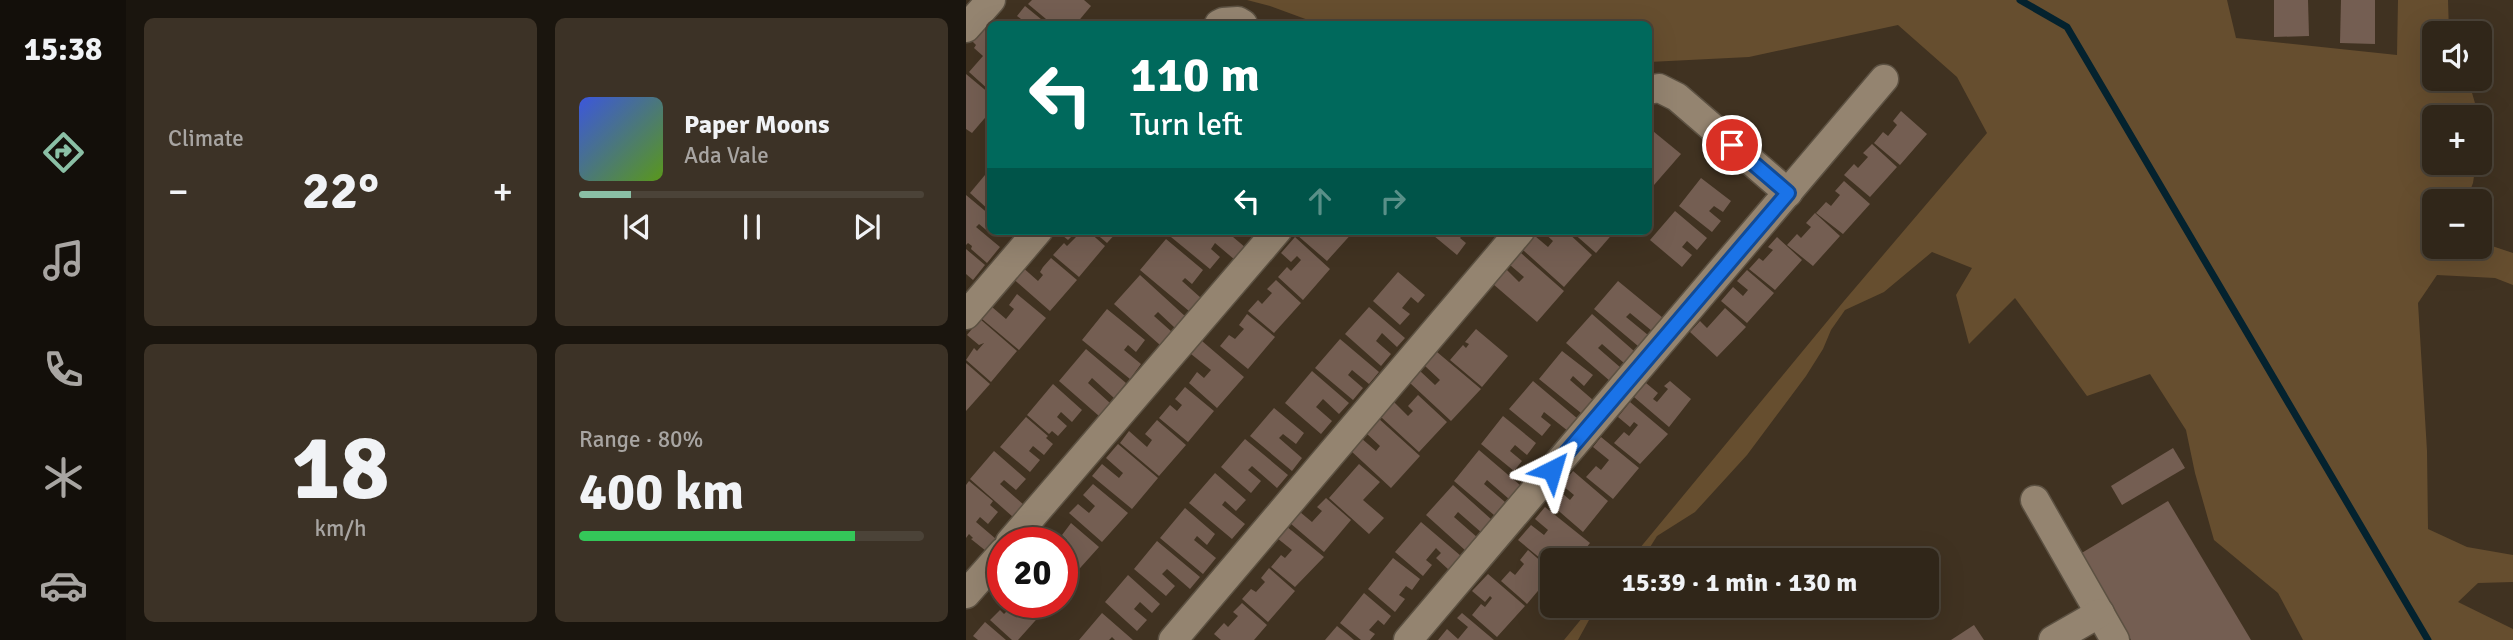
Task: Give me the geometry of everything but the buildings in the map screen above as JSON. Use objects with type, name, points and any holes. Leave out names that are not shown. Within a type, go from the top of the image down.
[{"type":"lane","points":[[966,29],[991,0]]},
{"type":"lane","points":[[1408,640],[1884,79]]},
{"type":"lane","points":[[1652,89],[1659,88],[1677,97],[1788,193]]},
{"type":"lane","points":[[966,315],[1035,235]]},
{"type":"lane","points":[[1023,527],[1274,235]]},
{"type":"lane","points":[[1172,640],[1517,235]]},
{"type":"lane","points":[[2035,500],[2115,640]]},
{"type":"lane","points":[[966,594],[987,570]]},
{"type":"lane","points":[[2053,640],[2100,613]]},
{"type":"shaded area","points":[[1247,0],[2227,0],[2236,38],[2397,55],[2398,0],[2448,0],[2449,21],[2422,21],[2422,91],[2471,91],[2476,105],[2422,105],[2422,175],[2474,175],[2471,189],[2422,189],[2422,259],[2492,259],[2492,246],[2513,253],[2513,285],[2495,278],[2437,275],[2418,303],[2427,451],[2428,529],[2467,547],[2513,555],[2513,582],[2478,583],[2458,602],[2513,629],[2513,640],[2303,640],[2278,593],[2214,540],[2186,430],[2150,374],[2087,396],[2015,298],[1969,344],[1956,295],[1972,268],[1932,252],[1884,292],[1845,310],[1806,376],[1747,455],[1695,512],[1657,536],[1650,548],[1640,548],[1987,133],[1957,77],[1898,25],[1749,57],[1652,62],[1652,21],[1311,21]]},
{"type":"shaded area","points":[[1582,618],[1591,618],[1578,640],[1564,640]]},
{"type":"waterway","points":[[2020,0],[2067,27],[2428,640]]},
{"type":"route","points":[[1552,470],[1788,193],[1732,145]]}]
